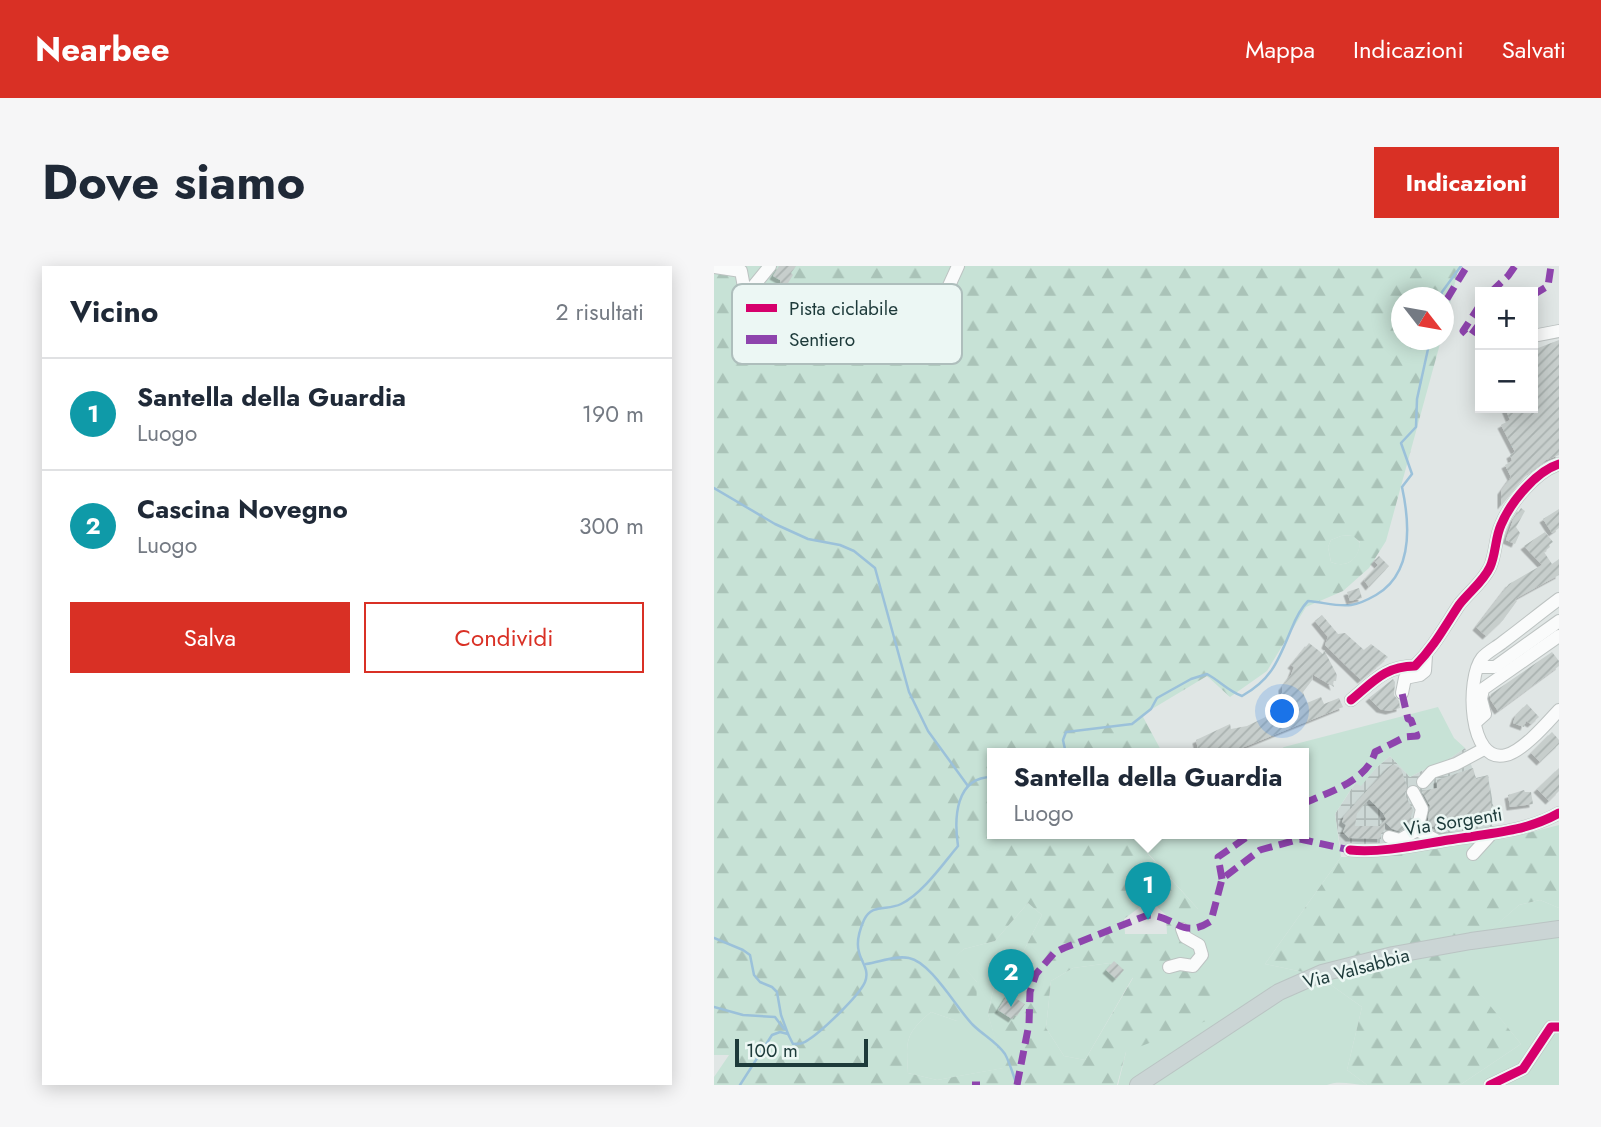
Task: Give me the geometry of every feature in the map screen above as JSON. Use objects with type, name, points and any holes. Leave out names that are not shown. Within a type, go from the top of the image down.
[{"type":"main road","name":"Via Valsabbia","points":[[1138,1085],[1291,986],[1322,973],[1393,955],[1559,929]]},
{"type":"street","points":[[755,284],[770,266]]},
{"type":"street","points":[[950,284],[958,266]]},
{"type":"street","points":[[714,267],[743,273],[744,284]]},
{"type":"street","points":[[1538,335],[1559,331]]},
{"type":"street","points":[[1351,700],[1388,670],[1415,666],[1426,655],[1490,566],[1506,516],[1533,479],[1559,464]]},
{"type":"street","points":[[1559,600],[1481,659],[1473,692],[1480,745],[1487,753],[1506,755],[1540,730],[1559,710]]},
{"type":"street","points":[[1478,667],[1495,667],[1559,621]]},
{"type":"street","points":[[1476,722],[1485,714],[1481,699],[1483,690],[1559,636]]},
{"type":"street","points":[[1402,693],[1405,678],[1420,675],[1425,671],[1426,655]]},
{"type":"street","points":[[1423,782],[1432,772],[1456,764],[1484,749]]},
{"type":"street","points":[[1389,837],[1400,840],[1417,830],[1422,809],[1413,792]]},
{"type":"street","name":"Via Sorgenti","points":[[1350,850],[1391,849],[1492,833],[1543,822],[1559,813]]},
{"type":"street","points":[[1417,830],[1438,841]]},
{"type":"street","points":[[1473,854],[1492,833]]},
{"type":"street","points":[[1169,967],[1180,964],[1193,966],[1202,955],[1199,945],[1185,937],[1182,929]]},
{"type":"street","points":[[1490,1085],[1523,1069],[1550,1027],[1559,1027]]},
{"type":"street","points":[[1532,1065],[1541,1043]]},
{"type":"shaded area","points":[[1465,748],[1476,778],[1488,775],[1495,816],[1491,829],[1441,838],[1340,846],[1335,814],[1356,782],[1361,785],[1390,756],[1410,777],[1443,763]]},
{"type":"green space","points":[[714,266],[1459,266],[1454,287],[1391,287],[1391,350],[1438,350],[1386,541],[1369,568],[1343,591],[1306,607],[1267,671],[1230,697],[1207,676],[1142,715],[1160,748],[987,748],[987,839],[1140,839],[1138,843],[1198,909],[1214,1018],[1126,1052],[1117,1085],[714,1085],[714,1077],[729,1055],[714,1055]],"holes":[[[1352,535],[1360,542],[1355,558],[1351,561],[1342,564],[1331,562],[1328,547],[1331,540]],[[1028,903],[1042,915],[1022,954],[996,977],[988,1014],[1003,1068],[937,1080],[908,1073],[909,1038],[916,1026],[931,1012],[957,1021],[976,1015],[977,982],[955,957],[964,949],[995,941]],[[1154,904],[1166,915],[1167,934],[1125,934],[1124,919],[1140,907]],[[1110,963],[1133,978],[1085,1060],[1064,1056],[1046,1028],[1051,981],[1073,968]]]},
{"type":"green space","points":[[1353,535],[1360,543],[1355,558],[1342,564],[1331,562],[1328,547],[1331,540]]},
{"type":"green space","points":[[1438,707],[1454,738],[1465,748],[1443,763],[1410,777],[1390,756],[1361,786],[1355,783],[1335,814],[1341,857],[1265,964],[1317,975],[1362,1007],[1347,1070],[1367,1085],[1118,1085],[1126,1052],[1198,909],[1138,842],[1142,839],[1309,839],[1309,748],[1284,747]]},
{"type":"green space","points":[[1559,825],[1559,908],[1540,900],[1519,905],[1455,962],[1521,1044],[1460,1085],[1367,1085],[1347,1070],[1362,1007],[1317,975],[1265,964],[1341,857],[1367,857],[1509,838]]},
{"type":"green space","points":[[1540,900],[1559,908],[1559,1085],[1460,1085],[1521,1044],[1454,962],[1519,905]]},
{"type":"green space","points":[[1028,903],[1042,915],[1022,954],[996,977],[988,1014],[1004,1068],[937,1080],[908,1073],[909,1038],[916,1026],[931,1012],[957,1021],[977,982],[954,957],[964,949],[995,941]]},
{"type":"green space","points":[[1110,963],[1133,977],[1085,1060],[1064,1056],[1046,1028],[1051,981],[1073,968]]},
{"type":"building","points":[[779,266],[796,266],[788,284],[781,284],[780,280],[773,276]]},
{"type":"building","points":[[1559,340],[1559,455],[1546,460],[1527,474],[1501,506],[1501,491],[1511,477],[1505,465],[1512,461],[1510,455],[1515,452],[1501,425],[1510,420],[1507,413],[1538,413],[1538,348]]},
{"type":"building","points":[[1521,508],[1525,511],[1516,527],[1520,533],[1515,544],[1506,540],[1513,520]]},
{"type":"building","points":[[1559,509],[1559,528],[1552,533],[1543,519]]},
{"type":"building","points":[[1545,532],[1553,542],[1544,552],[1552,564],[1559,559],[1559,575],[1515,599],[1517,601],[1503,620],[1486,636],[1476,627],[1509,584],[1542,565],[1524,546]]},
{"type":"building","points":[[1379,556],[1389,566],[1369,587],[1364,580],[1378,565],[1374,561]]},
{"type":"building","points":[[1359,588],[1362,598],[1350,601],[1347,592]]},
{"type":"building","points":[[1322,615],[1338,634],[1345,633],[1364,650],[1371,644],[1388,657],[1361,680],[1325,645],[1328,637],[1315,621]]},
{"type":"building","points":[[1309,643],[1323,654],[1324,650],[1337,675],[1336,681],[1332,681],[1334,687],[1312,674],[1313,679],[1303,692],[1307,703],[1321,697],[1324,704],[1339,698],[1343,707],[1242,748],[1198,748],[1196,740],[1230,724],[1231,729],[1247,726],[1286,707],[1277,700],[1291,675],[1294,667],[1291,665]]},
{"type":"building","points":[[1552,652],[1559,661],[1559,666],[1498,711],[1490,699],[1491,694]]},
{"type":"building","points":[[1393,679],[1394,695],[1400,708],[1389,711],[1380,709],[1369,698]]},
{"type":"building","points":[[1527,704],[1539,717],[1531,724],[1526,721],[1524,727],[1513,723],[1516,715]]},
{"type":"building","points":[[1552,732],[1559,744],[1540,762],[1531,753]]},
{"type":"building","points":[[1393,764],[1401,769],[1407,786],[1405,795],[1413,810],[1409,824],[1399,831],[1392,829],[1385,822],[1381,839],[1349,838],[1343,832],[1346,825],[1342,822],[1344,816]],"holes":[[[1369,799],[1386,819],[1380,826],[1355,826],[1357,813]]]},
{"type":"building","points":[[1473,768],[1476,779],[1488,775],[1492,813],[1463,817],[1463,820],[1431,827],[1428,820],[1430,806],[1422,791],[1437,788],[1437,780]]},
{"type":"building","points":[[1559,768],[1559,791],[1549,801],[1537,789]]},
{"type":"building","points":[[1524,790],[1531,792],[1533,804],[1510,807],[1508,795]]},
{"type":"building","points":[[1114,961],[1124,970],[1116,979],[1106,970]]},
{"type":"building","points":[[1008,994],[1025,1004],[1012,1019],[998,1010]]},
{"type":"waterway","points":[[1446,287],[1461,266]]},
{"type":"waterway","points":[[1065,748],[1063,740],[1066,732],[1132,724],[1151,709],[1157,698],[1191,679],[1207,674],[1242,696],[1260,683],[1273,668],[1298,615],[1308,601],[1354,604],[1373,597],[1388,586],[1397,574],[1406,547],[1407,516],[1402,487],[1412,474],[1401,443],[1416,427],[1417,399],[1428,350]]},
{"type":"waterway","points":[[714,488],[775,524],[808,539],[840,545],[854,551],[875,568],[909,692],[928,731],[968,786]]},
{"type":"waterway","points":[[740,1085],[772,1035],[780,1032],[788,1034],[793,1044],[804,1042],[830,1022],[855,996],[866,978],[858,944],[867,915],[876,909],[901,904],[932,878],[958,846],[957,812],[964,792],[971,784],[987,778]]},
{"type":"waterway","points":[[714,938],[750,955],[754,975],[777,992],[788,1034]]},
{"type":"waterway","points":[[866,964],[904,957],[917,961],[926,968],[973,1025],[1002,1050],[1017,1085]]},
{"type":"waterway","points":[[714,1007],[743,1015],[775,1017],[784,1029]]},
{"type":"marked path","points":[[1454,287],[1467,266]]},
{"type":"marked path","points":[[1496,287],[1515,266]]},
{"type":"marked path","points":[[1538,292],[1548,286],[1551,266]]},
{"type":"marked path","points":[[1475,313],[1463,331],[1471,335],[1475,330]]},
{"type":"marked path","points":[[1309,801],[1356,778],[1371,762],[1375,752],[1405,737],[1417,736],[1411,720],[1408,719],[1402,693]]},
{"type":"marked path","points":[[1222,879],[1218,857],[1244,839]]},
{"type":"marked path","points":[[1017,1085],[1029,1024],[1030,992],[1036,974],[1054,953],[1148,915],[1158,916],[1186,928],[1201,926],[1211,921],[1222,879],[1260,850],[1300,839],[1350,850]]},
{"type":"marked path","points":[[972,1085],[980,1085]]},
{"type":"cycle path","points":[[1351,700],[1380,676],[1395,669],[1415,666],[1422,659],[1459,605],[1487,572],[1499,530],[1511,507],[1541,473],[1559,464]]},
{"type":"cycle path","points":[[1350,850],[1399,848],[1505,831],[1533,824],[1559,813]]},
{"type":"cycle path","points":[[1490,1085],[1523,1069],[1551,1027],[1559,1027]]},
{"type":"place","name":"Santella della Guardia","points":[[1148,920]]},
{"type":"place","name":"Cascina Novegno","points":[[1011,1007]]}]
